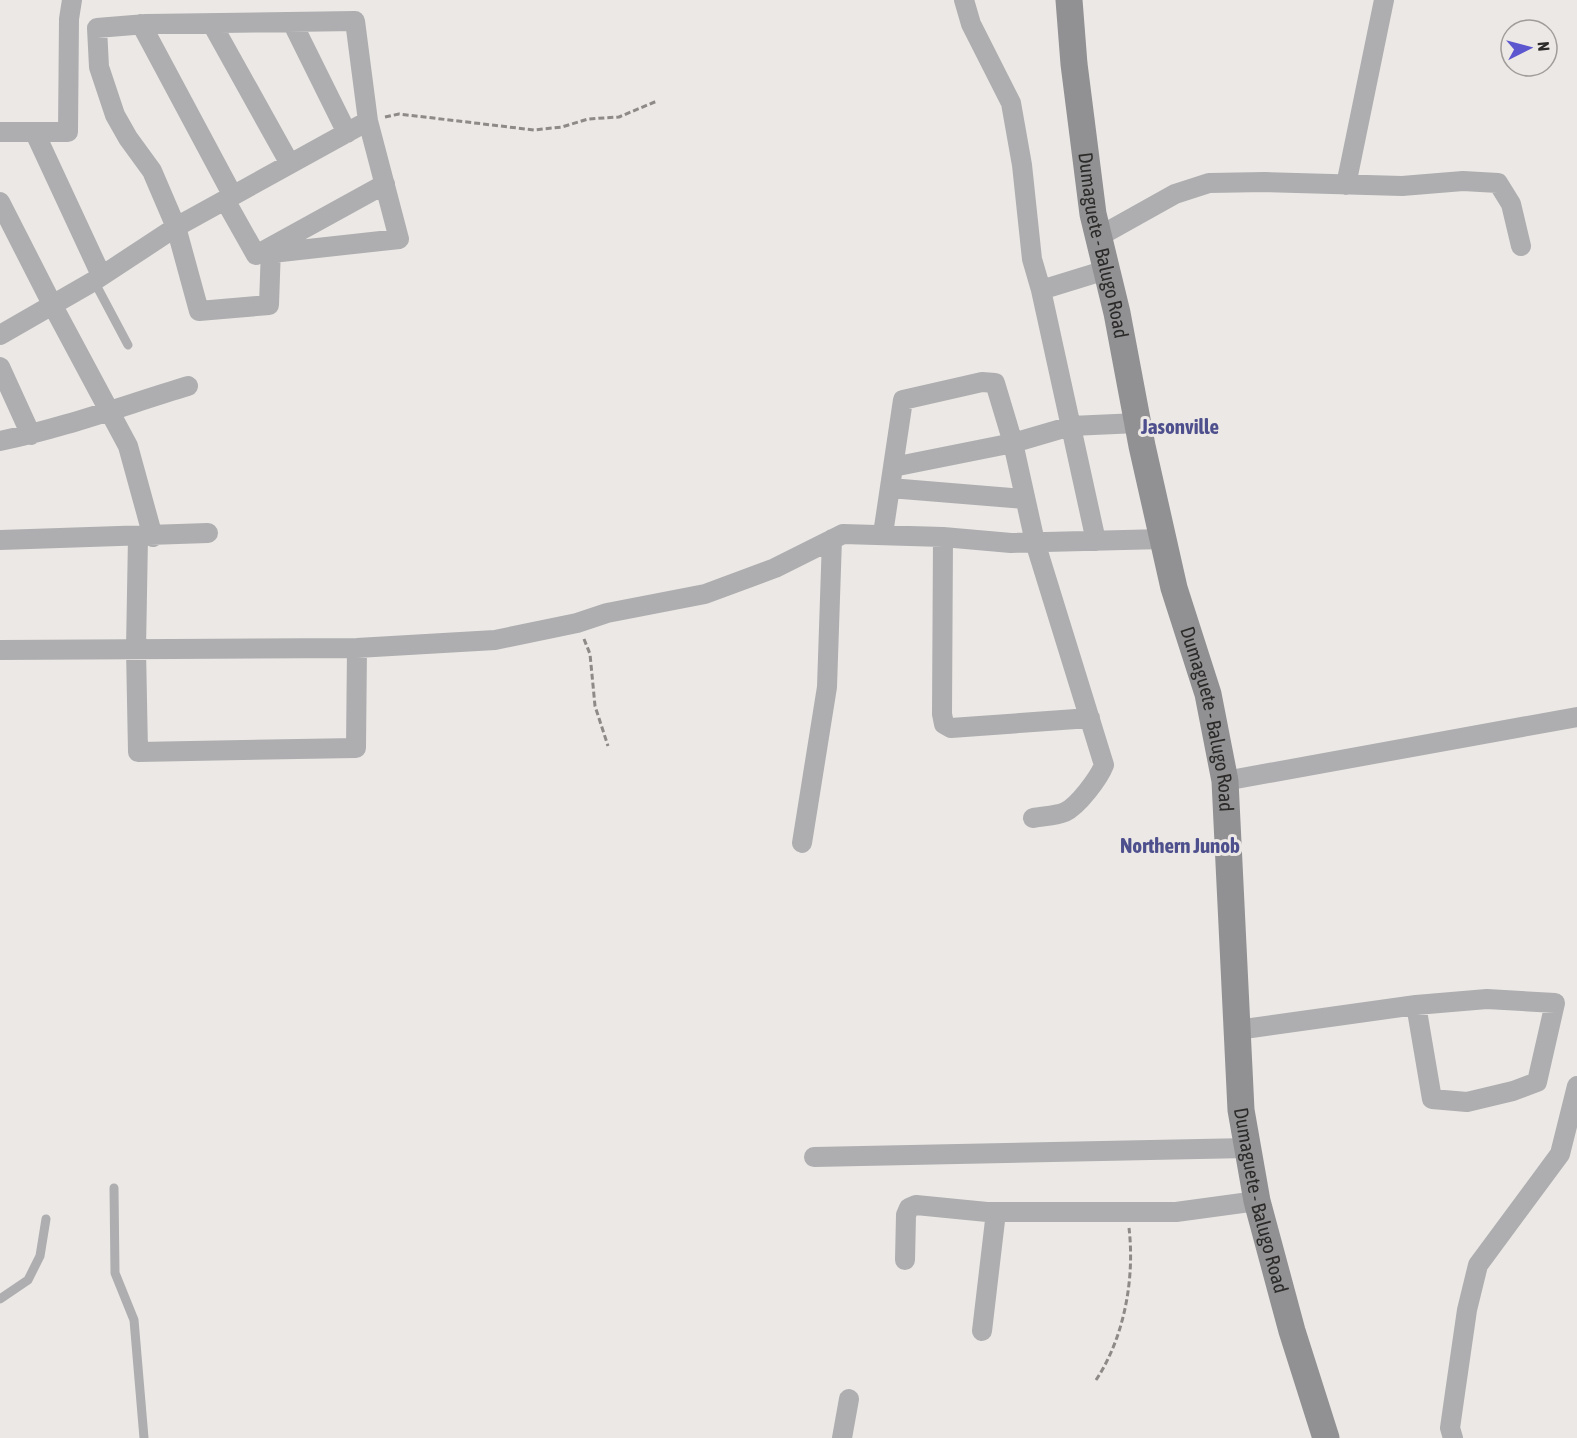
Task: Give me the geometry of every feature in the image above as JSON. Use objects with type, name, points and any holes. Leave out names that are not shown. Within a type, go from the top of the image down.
[{"type":"street","points":[[0,132],[68,132],[69,19],[72,0]]},
{"type":"street","points":[[964,0],[971,24],[1011,103],[1022,165],[1032,259],[1041,290],[1096,541]]},
{"type":"street","name":"Dumaguete - Balugo Road","points":[[1069,0],[1084,150],[1093,214],[1117,313],[1174,588],[1208,693],[1225,781],[1241,1110],[1257,1201],[1292,1331],[1326,1438]]},
{"type":"street","points":[[1346,185],[1384,0]]},
{"type":"street","points":[[141,24],[256,255],[272,250],[399,238],[368,121],[355,21],[141,24],[98,28],[99,68],[115,115],[128,138],[152,171],[176,227],[199,311],[269,305],[272,250]]},
{"type":"street","points":[[292,22],[347,133]]},
{"type":"street","points":[[212,24],[290,164]]},
{"type":"street","points":[[0,335],[53,306],[176,227],[368,121]]},
{"type":"street","points":[[35,133],[98,278]]},
{"type":"street","points":[[1098,237],[1175,194],[1209,183],[1265,182],[1402,186],[1463,181],[1498,183],[1511,204],[1521,246]]},
{"type":"street","points":[[272,250],[385,184]]},
{"type":"street","points":[[0,202],[128,446],[146,537],[136,649],[138,752],[356,748],[357,648]]},
{"type":"street","points":[[1041,290],[1107,270]]},
{"type":"street","points":[[0,367],[31,435]]},
{"type":"street","points":[[883,534],[903,400],[982,382],[995,382],[1013,443],[1035,542],[1104,765],[1074,807],[1063,813],[1033,818]]},
{"type":"street","points":[[0,441],[31,435],[188,386]]},
{"type":"street","points":[[893,466],[1013,443],[1071,426],[1138,423]]},
{"type":"street","points":[[890,488],[1025,499]]},
{"type":"street","points":[[0,540],[146,537],[208,533]]},
{"type":"street","points":[[0,651],[357,648],[495,640],[578,623],[607,613],[705,594],[775,568],[843,534],[943,537],[1011,543],[1163,539]]},
{"type":"street","points":[[943,537],[942,714],[944,724],[951,728],[1090,718]]},
{"type":"street","points":[[802,843],[827,687],[832,539]]},
{"type":"street","points":[[1225,781],[1577,717]]},
{"type":"street","points":[[1237,1030],[1416,1005],[1487,999],[1555,1002],[1537,1082],[1514,1091],[1467,1102],[1432,1099],[1416,1005]]},
{"type":"street","points":[[1453,1438],[1450,1428],[1458,1372],[1467,1310],[1478,1265],[1560,1154],[1577,1086]]},
{"type":"street","points":[[814,1157],[1248,1148]]},
{"type":"street","points":[[905,1260],[906,1215],[909,1208],[916,1205],[996,1212],[1176,1212],[1257,1201]]},
{"type":"street","points":[[982,1331],[996,1212]]},
{"type":"street","points":[[842,1438],[849,1399]]},
{"type":"lane","points":[[98,278],[128,345]]},
{"type":"lane","points":[[114,1188],[115,1272],[134,1320],[144,1438]]},
{"type":"lane","points":[[0,1299],[28,1280],[40,1256],[46,1219]]},
{"type":"path","points":[[368,121],[399,114],[534,130],[562,127],[588,118],[619,117],[657,101]]},
{"type":"path","points":[[578,623],[590,654],[595,706],[608,746]]},
{"type":"path","points":[[1096,1380],[1105,1367],[1117,1339],[1130,1277],[1131,1239],[1127,1212]]},
{"type":"district","name":"Jasonville","points":[[1180,427]]},
{"type":"district","name":"Northern Junob","points":[[1180,846]]}]
